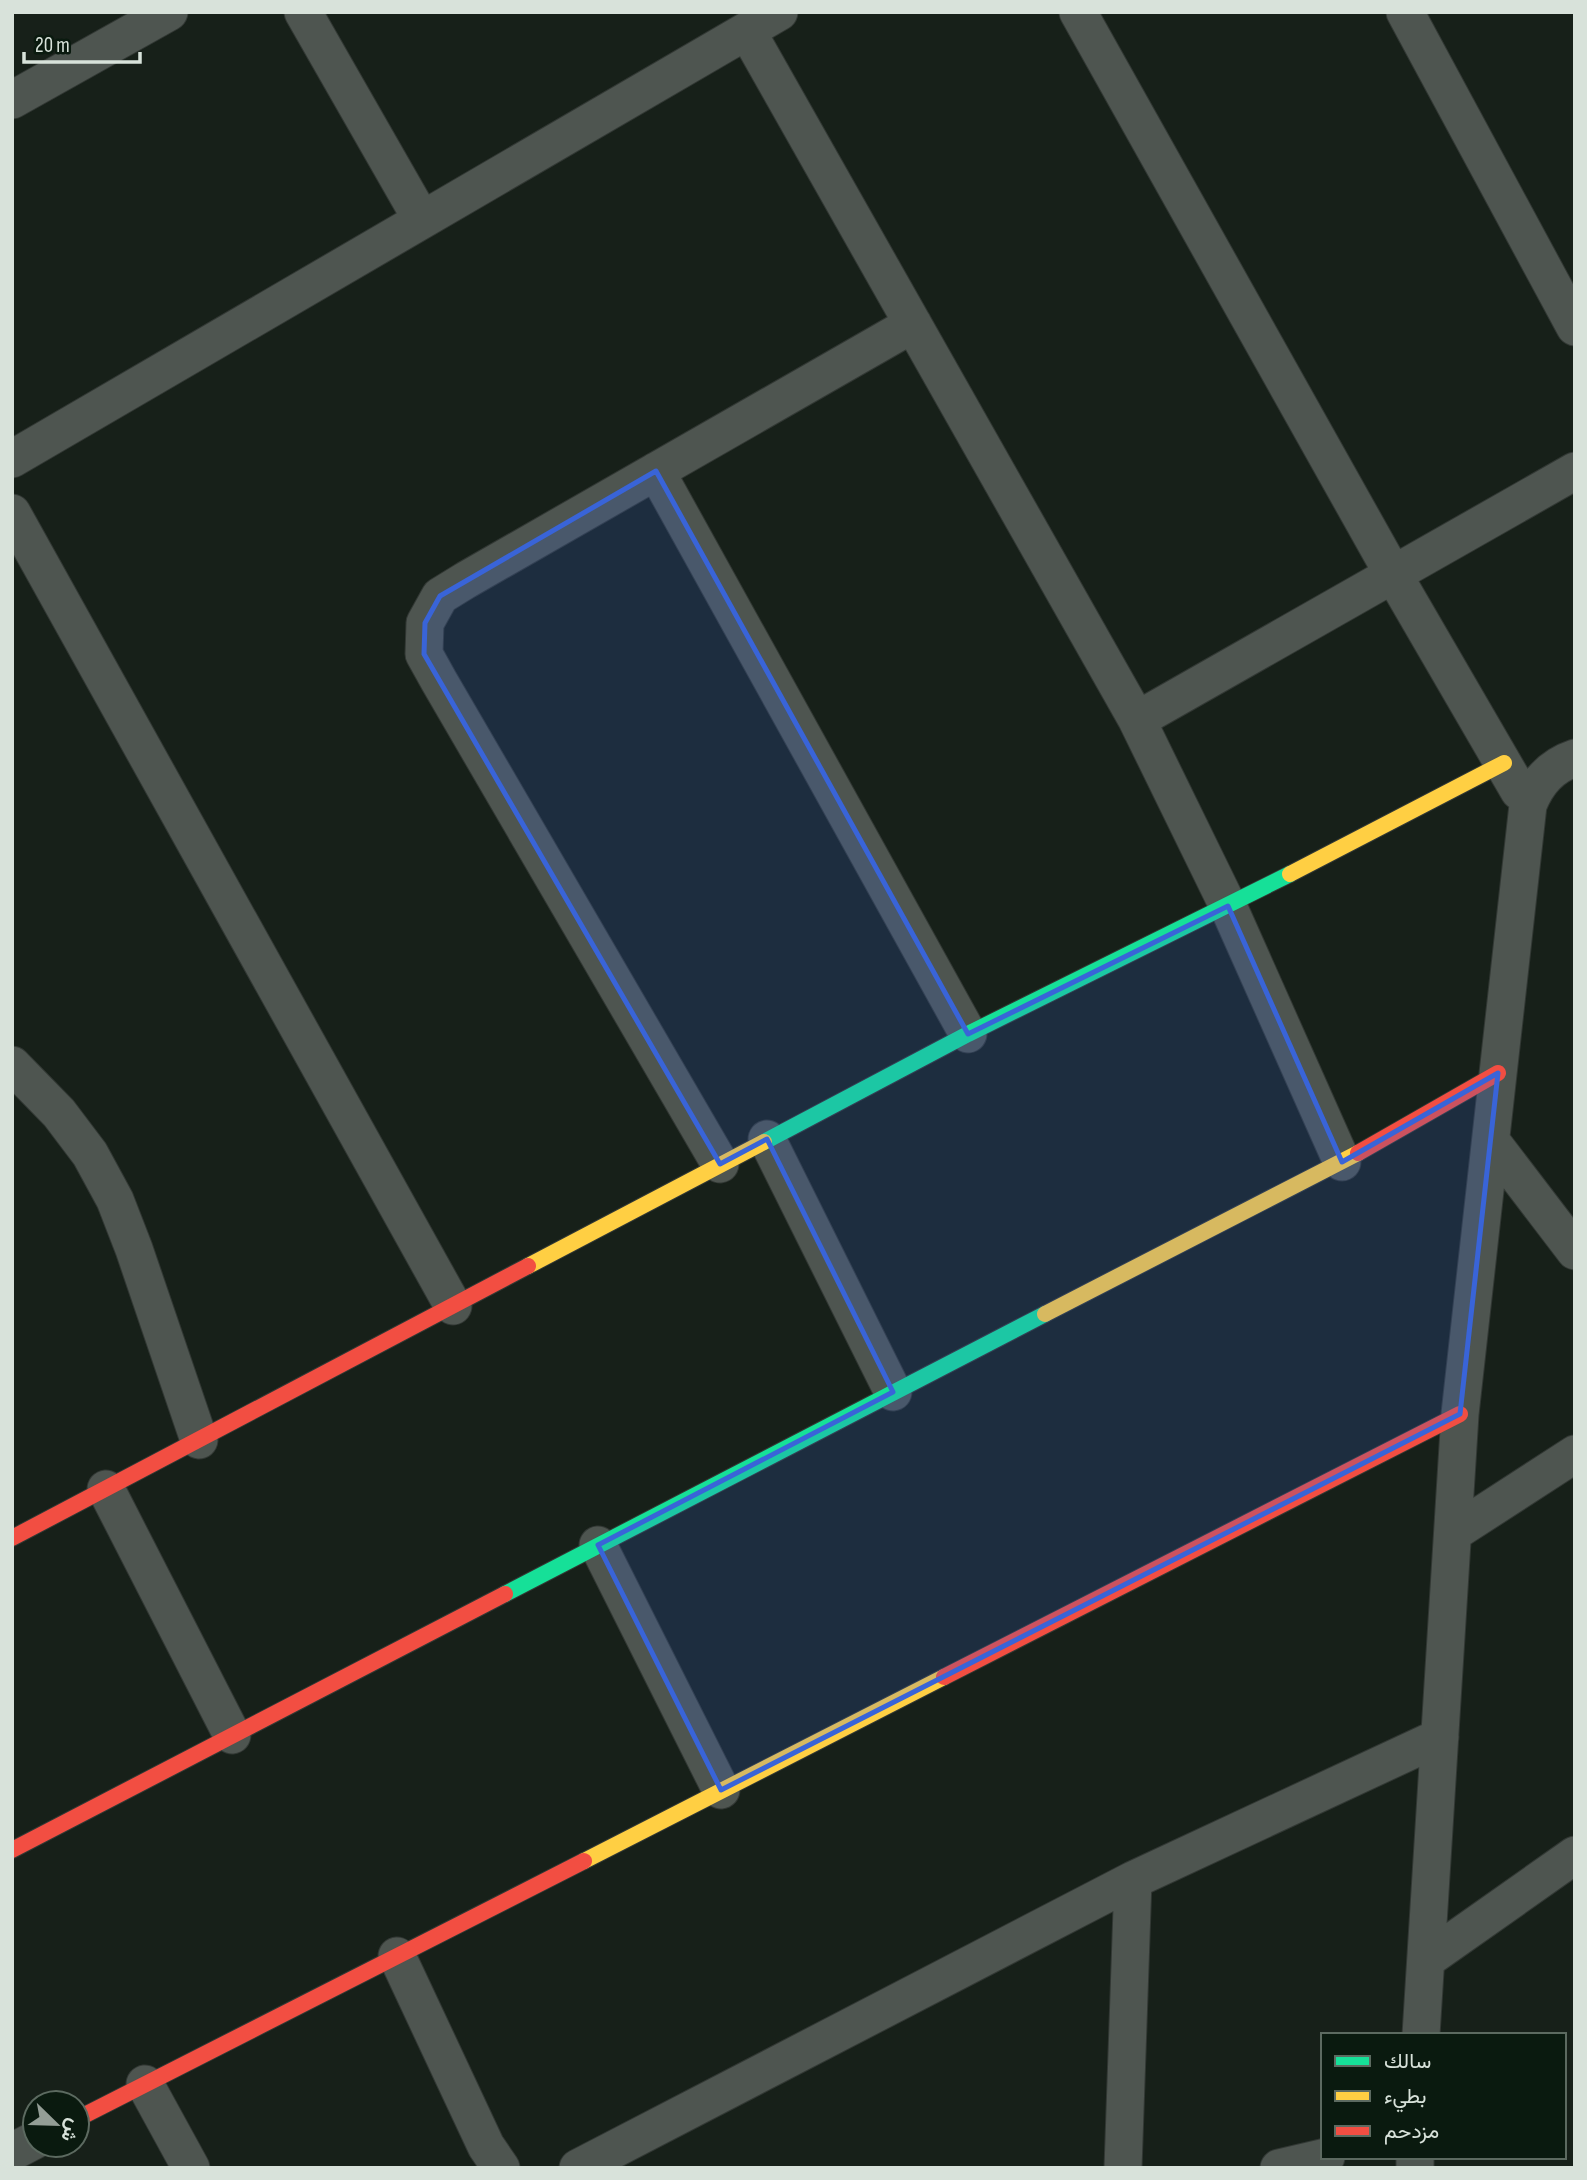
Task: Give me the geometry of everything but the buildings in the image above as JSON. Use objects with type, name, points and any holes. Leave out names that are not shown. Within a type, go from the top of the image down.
[{"type":"street","points":[[303,12],[422,220]]},
{"type":"street","points":[[12,459],[779,12]]},
{"type":"street","points":[[1078,12],[1393,574],[1528,805]]},
{"type":"street","points":[[1405,12],[1575,327]]},
{"type":"street","points":[[12,100],[146,18]]},
{"type":"street","points":[[747,31],[1137,720],[1228,906],[1342,1162]]},
{"type":"street","points":[[720,1164],[424,654],[425,623],[440,596],[913,324]]},
{"type":"street","points":[[656,471],[968,1034]]},
{"type":"street","points":[[1137,720],[1575,471]]},
{"type":"street","points":[[12,513],[453,1306]]},
{"type":"street","points":[[1421,2033],[1460,1414],[1528,805],[1536,786],[1550,771],[1575,758]]},
{"type":"street","points":[[12,1538],[968,1034],[1228,906],[1504,764]]},
{"type":"street","points":[[12,1065],[59,1113],[90,1154],[115,1200],[199,1440]]},
{"type":"street","points":[[12,1850],[1342,1162],[1498,1073]]},
{"type":"street","points":[[767,1139],[893,1392]]},
{"type":"street","points":[[1491,1141],[1575,1251]]},
{"type":"street","points":[[91,2112],[1460,1414]]},
{"type":"street","points":[[1453,1533],[1575,1454]]},
{"type":"street","points":[[106,1489],[232,1735]]},
{"type":"street","points":[[598,1545],[721,1790]]},
{"type":"street","points":[[578,2168],[1133,1880],[1440,1737]]},
{"type":"street","points":[[1426,1960],[1575,1855]]},
{"type":"street","points":[[1123,2168],[1133,1880]]},
{"type":"street","points":[[397,1956],[486,2146],[501,2168]]},
{"type":"street","points":[[145,2084],[191,2168]]},
{"type":"street","points":[[1279,2168],[1321,2158]]},
{"type":"highlighted area","points":[[656,471],[968,1034],[1228,906],[1342,1162],[1498,1073],[1460,1414],[721,1790],[598,1545],[893,1392],[767,1139],[720,1164],[424,654],[425,623],[440,596]]},
{"type":"traffic: fast","points":[[764,1142],[968,1034],[1290,874]]},
{"type":"traffic: fast","points":[[505,1594],[1045,1314]]},
{"type":"traffic: slow","points":[[1290,874],[1504,763]]},
{"type":"traffic: slow","points":[[528,1266],[764,1142]]},
{"type":"traffic: slow","points":[[1045,1314],[1358,1153]]},
{"type":"traffic: slow","points":[[584,1861],[944,1677]]},
{"type":"traffic: jam","points":[[1358,1153],[1498,1073]]},
{"type":"traffic: jam","points":[[12,1538],[528,1266]]},
{"type":"traffic: jam","points":[[944,1677],[1460,1414]]},
{"type":"traffic: jam","points":[[12,1850],[505,1594]]},
{"type":"traffic: jam","points":[[91,2112],[584,1861]]}]
